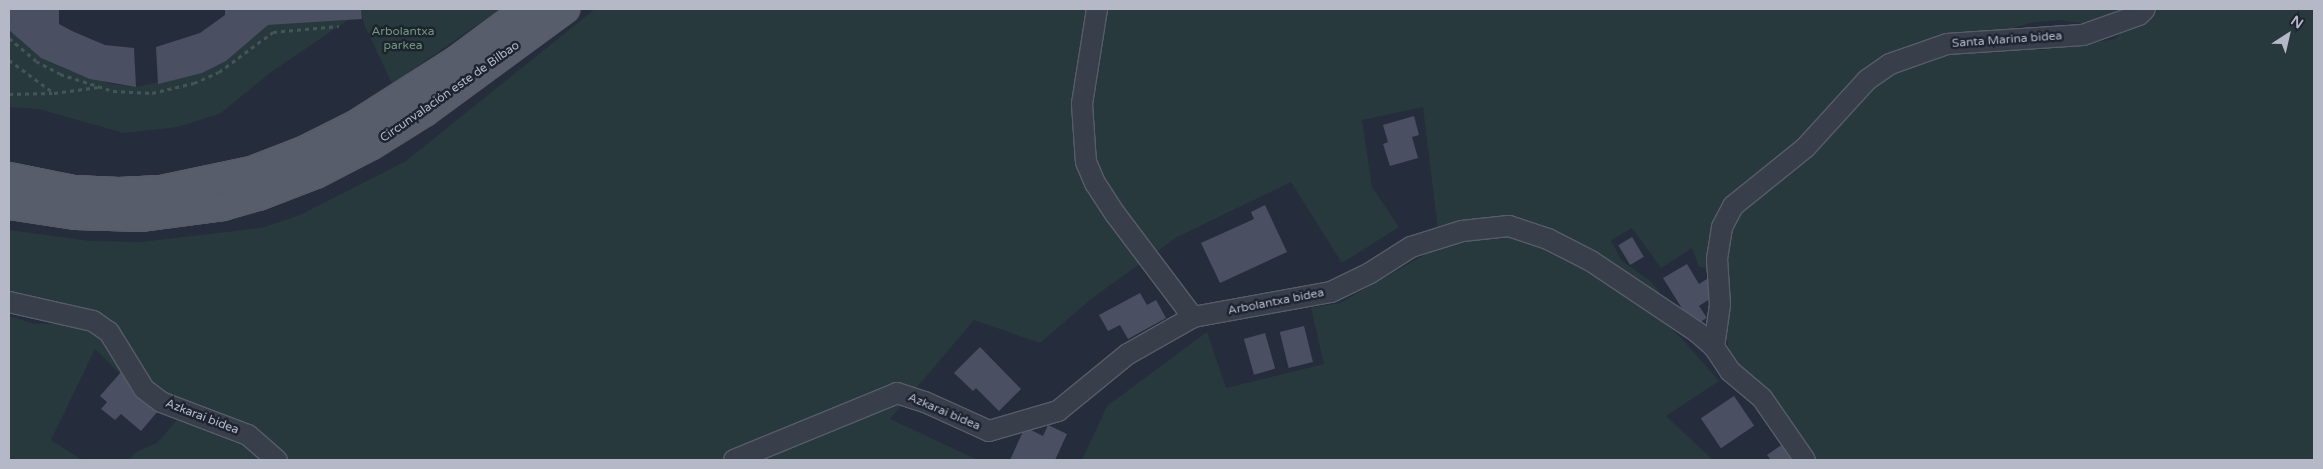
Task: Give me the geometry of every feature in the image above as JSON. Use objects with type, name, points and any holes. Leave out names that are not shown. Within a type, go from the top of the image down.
[{"type":"main road","name":"Circunvalación este de Bilbao","points":[[416,102],[526,9]]},
{"type":"main road","name":"Circunvalación este de Bilbao","points":[[9,205],[76,215],[142,217],[223,206],[303,151],[355,125],[416,102],[565,9]]},
{"type":"main road","name":"Circunvalación este de Bilbao","points":[[9,176],[74,190],[119,192],[255,184]]},
{"type":"street","points":[[1097,9],[1082,104],[1086,162],[1095,183],[1116,215],[1193,317]]},
{"type":"street","name":"Santa Marina bidea","points":[[1714,346],[1720,305],[1717,259],[1722,227],[1733,206],[1805,148],[1867,80],[1890,64],[1948,44],[2083,35],[2139,15],[2145,9]]},
{"type":"street","name":"Arbolantxa bidea","points":[[1193,317],[1331,292],[1370,273],[1411,247],[1462,231],[1509,226],[1548,239],[1591,261],[1664,308],[1714,346]]},
{"type":"street","name":"Azkarai bidea","points":[[9,302],[93,321],[109,332],[139,382],[155,398],[180,412],[248,435],[277,460]]},
{"type":"street","name":"Azkarai bidea","points":[[734,460],[896,393],[925,402],[989,431],[1058,411],[1128,354],[1193,317]]},
{"type":"street","points":[[1714,346],[1730,371],[1762,398],[1805,460]]},
{"type":"path","points":[[9,38],[36,61],[60,74],[102,87],[133,93],[173,88],[219,72],[273,32],[339,26]]},
{"type":"path","points":[[9,60],[54,93]]},
{"type":"path","points":[[9,96],[102,87]]},
{"type":"green space","name":"Arbolantxa parkea","points":[[361,9],[500,9],[392,84],[364,24]]},
{"type":"green space","points":[[595,9],[2126,9],[2086,24],[2060,20],[2030,23],[2010,29],[1935,40],[1731,195],[1718,210],[1710,242],[1710,268],[1699,267],[1692,248],[1661,268],[1632,228],[1611,240],[1621,260],[1650,281],[1660,292],[1645,304],[1682,339],[1719,381],[1666,416],[1713,460],[1082,460],[1107,406],[1207,332],[1226,388],[1324,364],[1311,308],[1340,303],[1440,246],[1423,107],[1362,120],[1372,187],[1399,227],[1342,263],[1291,182],[1177,237],[1091,299],[1040,343],[974,320],[890,419],[978,460],[129,460],[136,452],[157,443],[177,420],[120,374],[95,349],[51,440],[82,460],[9,460],[9,316],[35,324],[108,324],[93,310],[9,292],[9,230],[90,241],[141,242],[261,228],[300,215],[406,161]]},
{"type":"green space","points":[[2158,9],[2314,9],[2314,460],[1815,460],[1782,415],[1730,355],[1725,331],[1729,301],[1725,244],[1732,221],[1878,79],[1937,53],[1985,47],[2042,50],[2115,39],[2126,27],[2149,18]]},
{"type":"green space","points":[[348,20],[271,72],[221,113],[178,127],[124,133],[39,109],[9,107],[9,30],[41,58],[65,69],[111,84],[136,87],[202,73],[226,61],[268,25]]},
{"type":"building","points":[[9,9],[59,9],[59,24],[72,31],[105,45],[134,48],[136,87],[90,79],[41,58],[9,30]]},
{"type":"building","points":[[225,9],[361,9],[362,19],[268,25],[226,61],[202,73],[158,84],[156,47],[200,33],[225,15]]},
{"type":"building","points":[[1414,116],[1419,135],[1412,137],[1418,158],[1390,166],[1383,144],[1388,142],[1383,125]]},
{"type":"building","points":[[1265,205],[1287,252],[1220,283],[1201,243],[1254,219],[1251,212]]},
{"type":"building","points":[[1632,237],[1644,257],[1630,265],[1618,245]]},
{"type":"building","points":[[1687,264],[1699,284],[1710,277],[1719,293],[1699,306],[1707,318],[1693,326],[1663,278]]},
{"type":"building","points":[[1140,293],[1147,305],[1156,300],[1166,318],[1128,339],[1120,325],[1108,331],[1099,315]]},
{"type":"building","points":[[1304,326],[1313,362],[1289,368],[1280,332]]},
{"type":"building","points":[[1265,333],[1275,369],[1254,375],[1244,339]]},
{"type":"building","points":[[980,347],[1021,389],[999,411],[976,388],[973,391],[954,373]]},
{"type":"building","points":[[122,371],[158,411],[141,431],[121,414],[115,420],[101,409],[107,402],[100,396]]},
{"type":"building","points":[[1734,396],[1754,426],[1721,448],[1701,418]]},
{"type":"building","points":[[1048,425],[1067,434],[1055,460],[1010,460],[1025,427],[1043,436]]},
{"type":"building","points":[[1783,444],[1794,460],[1771,460],[1767,455]]}]
